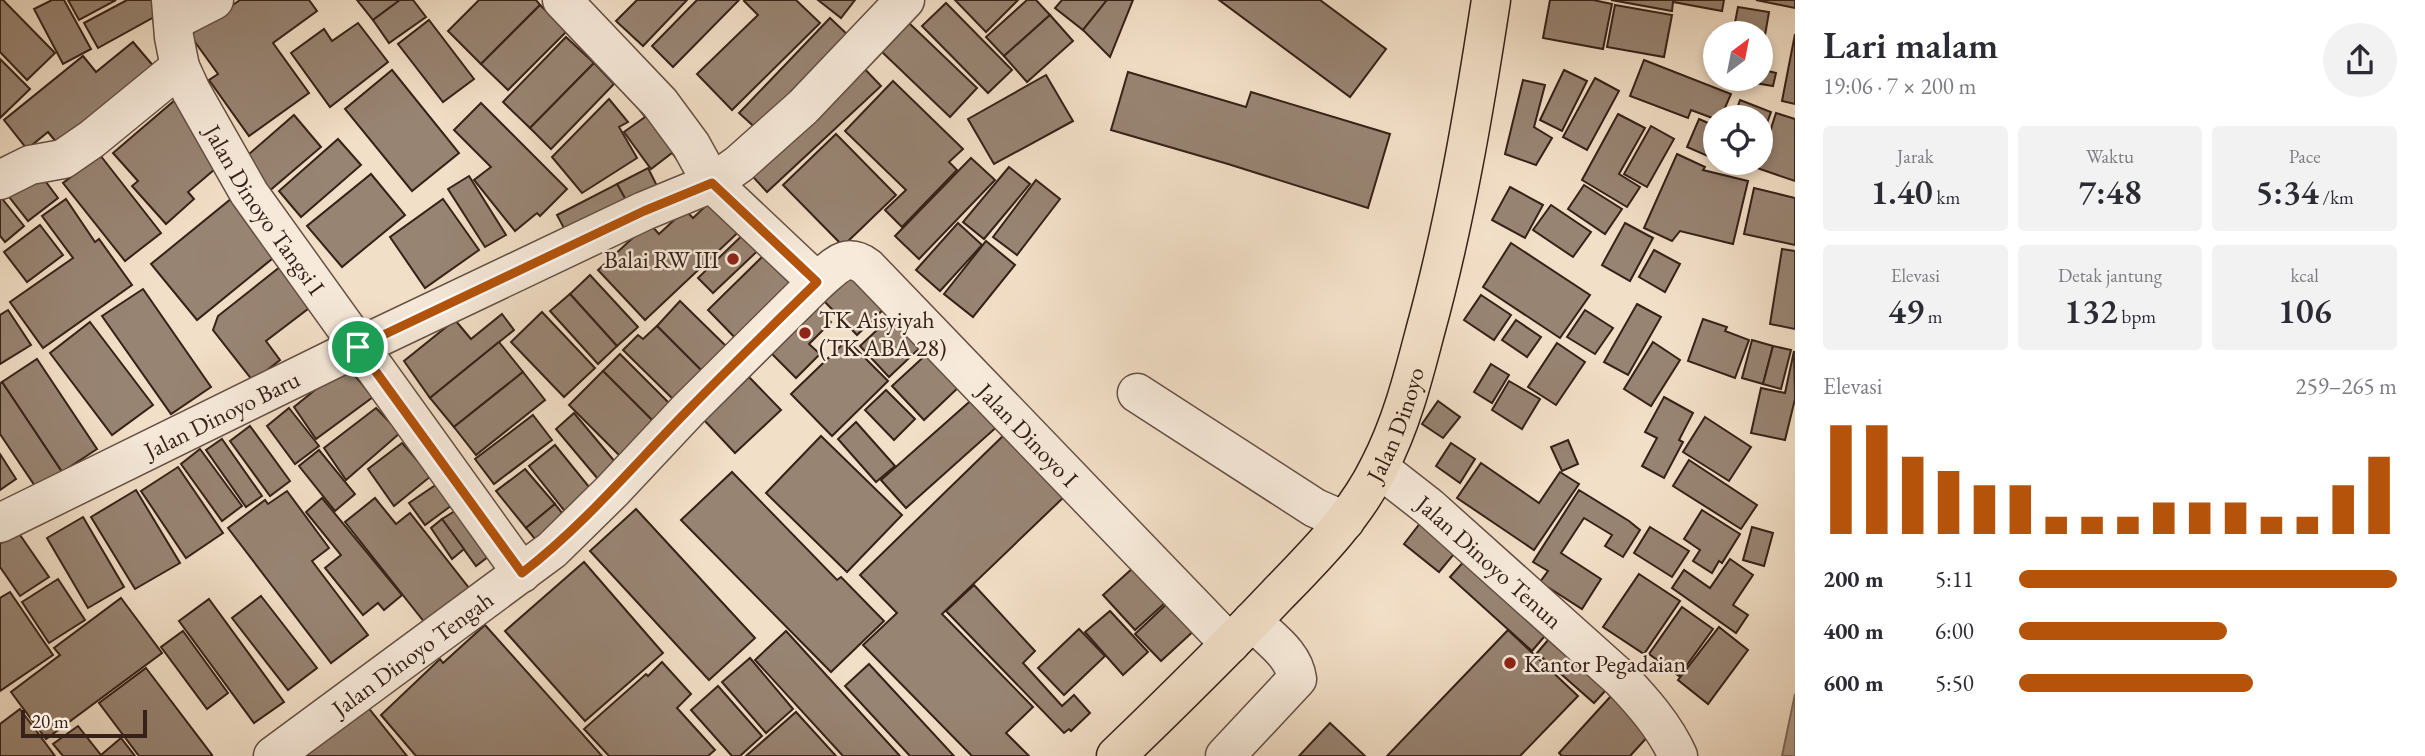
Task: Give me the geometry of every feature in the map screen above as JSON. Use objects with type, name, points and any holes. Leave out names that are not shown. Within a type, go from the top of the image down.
[{"type":"main road","name":"Jalan Dinoyo","points":[[1123,754],[1345,521],[1379,468],[1399,421],[1414,375],[1438,286],[1476,100],[1490,0]]},
{"type":"street","points":[[172,10],[214,0]]},
{"type":"street","points":[[562,0],[660,103],[691,145],[712,183],[817,282]]},
{"type":"street","name":"Jalan Dinoyo Baru","points":[[0,523],[358,347],[644,211],[712,183],[740,163],[803,107],[905,0]]},
{"type":"street","name":"Jalan Dinoyo Tangsi I","points":[[172,10],[180,67],[249,193],[522,573]]},
{"type":"street","points":[[0,180],[30,165],[63,159],[92,139],[180,67]]},
{"type":"street","name":"Jalan Dinoyo I","points":[[817,282],[849,259],[857,260],[867,267],[1241,632]]},
{"type":"street","name":"Jalan Dinoyo Tengah","points":[[273,756],[552,550],[817,282]]},
{"type":"street","points":[[1137,393],[1315,508],[1345,521]]},
{"type":"street","name":"Jalan Dinoyo Tenun","points":[[1379,468],[1479,551],[1621,679],[1645,704],[1672,742],[1678,756]]},
{"type":"street","points":[[1225,756],[1297,679],[1295,665],[1289,656],[1241,632]]},
{"type":"shaded area","points":[[1795,694],[1795,756],[1782,756]]},
{"type":"building","points":[[0,0],[55,53],[27,80],[0,52]]},
{"type":"building","points":[[52,0],[64,0],[91,49],[63,64],[34,9]]},
{"type":"building","points":[[68,0],[116,0],[79,20]]},
{"type":"building","points":[[127,0],[156,0],[163,12],[98,48],[84,23]]},
{"type":"building","points":[[240,0],[309,0],[317,11],[273,43],[309,93],[249,136],[209,80],[218,74],[190,35]]},
{"type":"building","points":[[357,0],[400,0],[373,20]]},
{"type":"building","points":[[400,0],[413,0],[426,17],[389,43],[373,20]]},
{"type":"building","points":[[479,0],[536,0],[540,5],[481,64],[448,31]]},
{"type":"building","points":[[637,0],[687,0],[643,46],[616,21]]},
{"type":"building","points":[[697,0],[739,0],[673,67],[652,46]]},
{"type":"building","points":[[796,0],[820,23],[732,110],[697,74],[758,15],[744,1]]},
{"type":"building","points":[[818,0],[855,0],[841,18]]},
{"type":"building","points":[[955,0],[1018,0],[986,32]]},
{"type":"building","points":[[1027,0],[1036,0],[1050,15],[1004,56],[986,37]]},
{"type":"building","points":[[1062,0],[1107,0],[1083,30],[1055,8]]},
{"type":"building","points":[[1107,0],[1133,0],[1110,57],[1083,30]]},
{"type":"building","points":[[1219,0],[1320,0],[1386,49],[1350,97]]},
{"type":"building","points":[[1550,0],[1593,0],[1612,4],[1603,49],[1543,38]]},
{"type":"building","points":[[1611,0],[1724,0],[1722,11],[1673,2],[1672,11]]},
{"type":"building","points":[[1756,0],[1795,0],[1795,8]]},
{"type":"building","points":[[946,3],[1012,70],[988,93],[922,26]]},
{"type":"building","points":[[540,5],[567,31],[508,90],[481,64]]},
{"type":"building","points":[[1615,5],[1672,15],[1664,57],[1607,47]]},
{"type":"building","points":[[1738,7],[1769,12],[1767,21],[1735,21]]},
{"type":"building","points":[[1050,15],[1073,41],[1027,82],[1004,56]]},
{"type":"building","points":[[830,18],[850,37],[759,131],[739,113]]},
{"type":"building","points":[[429,20],[474,79],[443,102],[398,44]]},
{"type":"building","points":[[358,23],[388,62],[330,107],[291,53],[324,29],[332,41]]},
{"type":"building","points":[[909,23],[977,88],[950,117],[882,52]]},
{"type":"building","points":[[1795,34],[1795,104],[1782,101]]},
{"type":"building","points":[[566,37],[594,63],[530,128],[503,102]]},
{"type":"building","points":[[133,42],[161,75],[66,154],[48,132],[27,149],[4,120],[83,56],[96,72]]},
{"type":"building","points":[[0,59],[30,89],[0,118]]},
{"type":"building","points":[[1644,60],[1703,83],[1703,91],[1723,91],[1731,94],[1726,105],[1703,105],[1703,114],[1691,110],[1688,118],[1630,96]]},
{"type":"building","points":[[858,62],[881,86],[767,192],[745,168]]},
{"type":"building","points":[[594,63],[614,84],[551,149],[530,128]]},
{"type":"building","points":[[392,70],[459,153],[412,191],[345,109]]},
{"type":"building","points":[[1564,70],[1587,81],[1562,131],[1540,120]]},
{"type":"building","points":[[1128,72],[1246,107],[1251,92],[1390,134],[1368,208],[1111,130]]},
{"type":"building","points":[[1046,75],[1073,121],[994,164],[968,119]]},
{"type":"building","points":[[1595,78],[1619,91],[1587,150],[1563,137]]},
{"type":"building","points":[[1523,80],[1545,85],[1534,127],[1552,138],[1536,165],[1505,154]]},
{"type":"building","points":[[893,81],[963,149],[949,162],[957,170],[902,227],[885,210],[906,190],[845,131]]},
{"type":"building","points":[[609,99],[628,122],[619,127],[637,158],[582,193],[552,157]]},
{"type":"building","points":[[175,100],[222,163],[188,192],[194,199],[166,224],[132,186],[138,181],[113,153]]},
{"type":"building","points":[[1740,100],[1753,105],[1738,105]]},
{"type":"building","points":[[481,103],[567,189],[540,216],[537,213],[515,231],[474,180],[491,167],[454,130]]},
{"type":"building","points":[[635,104],[693,153],[679,162],[672,153],[651,169],[624,132],[645,117]]},
{"type":"building","points":[[1776,113],[1795,119],[1795,181],[1773,173],[1773,122]]},
{"type":"building","points":[[1618,114],[1645,128],[1619,174],[1640,187],[1627,207],[1582,180]]},
{"type":"building","points":[[294,115],[321,147],[268,192],[241,161]]},
{"type":"building","points":[[1699,119],[1703,121],[1703,154],[1687,147]]},
{"type":"building","points":[[1651,126],[1674,139],[1647,187],[1624,174]]},
{"type":"building","points":[[836,134],[896,195],[843,246],[783,185]]},
{"type":"building","points":[[338,139],[361,165],[301,217],[279,191]]},
{"type":"building","points":[[1677,154],[1703,166],[1703,175],[1723,175],[1748,181],[1733,244],[1680,231],[1672,241],[1644,228]]},
{"type":"building","points":[[100,155],[161,233],[125,261],[63,183]]},
{"type":"building","points":[[971,158],[995,180],[919,259],[895,236]]},
{"type":"building","points":[[1009,167],[1030,184],[984,239],[963,222]]},
{"type":"building","points":[[648,168],[657,186],[627,202],[617,184]]},
{"type":"building","points":[[37,170],[58,198],[28,221],[6,193]]},
{"type":"building","points":[[371,174],[405,215],[342,267],[307,226]]},
{"type":"building","points":[[469,176],[506,235],[485,247],[448,189]]},
{"type":"building","points":[[1036,180],[1060,199],[1017,255],[993,237]]},
{"type":"building","points":[[617,184],[627,202],[567,234],[557,215]]},
{"type":"building","points":[[1584,185],[1622,209],[1605,234],[1568,209]]},
{"type":"building","points":[[1510,187],[1543,205],[1525,238],[1492,220]]},
{"type":"building","points":[[1754,188],[1795,198],[1795,245],[1744,234]]},
{"type":"building","points":[[237,194],[283,250],[197,320],[151,264]]},
{"type":"building","points":[[0,196],[24,226],[5,242],[0,236]]},
{"type":"building","points":[[66,199],[95,242],[99,239],[132,285],[43,348],[10,302],[73,258],[42,216]]},
{"type":"building","points":[[443,199],[479,250],[425,288],[390,237]]},
{"type":"building","points":[[709,203],[747,224],[645,320],[598,270],[649,223],[659,234],[685,210],[693,218]]},
{"type":"building","points":[[1551,205],[1591,232],[1573,257],[1533,230]]},
{"type":"building","points":[[958,223],[982,245],[940,291],[916,270]]},
{"type":"building","points":[[1625,223],[1653,238],[1630,281],[1602,265]]},
{"type":"building","points":[[40,225],[63,255],[27,282],[4,252]]},
{"type":"building","name":"Balai RW III","points":[[753,225],[768,241],[713,293],[698,278]]},
{"type":"building","points":[[986,241],[1015,265],[973,317],[944,294]]},
{"type":"building","points":[[1511,243],[1590,295],[1560,338],[1483,287]]},
{"type":"building","points":[[1782,249],[1795,251],[1795,329],[1770,324]]},
{"type":"building","points":[[1654,250],[1680,264],[1665,292],[1639,277]]},
{"type":"building","points":[[763,256],[802,295],[746,349],[708,310]]},
{"type":"building","points":[[290,259],[321,299],[266,341],[280,360],[253,381],[213,330],[218,316]]},
{"type":"building","points":[[857,269],[890,303],[857,335],[824,301]]},
{"type":"building","points":[[590,275],[638,327],[617,346],[570,294]]},
{"type":"building","points":[[143,289],[211,387],[171,414],[102,316]]},
{"type":"building","points":[[570,294],[617,346],[598,364],[550,311]]},
{"type":"building","points":[[1481,295],[1511,315],[1494,340],[1464,320]]},
{"type":"building","points":[[680,301],[728,348],[704,373],[657,326]]},
{"type":"building","points":[[1637,304],[1661,317],[1628,375],[1604,362]]},
{"type":"building","name":"TK Aisyiyah (TK ABA 28)","points":[[816,307],[831,322],[809,344],[820,354],[796,378],[771,353]]},
{"type":"building","points":[[8,310],[31,345],[0,364],[0,315]]},
{"type":"building","points":[[1585,310],[1613,328],[1595,354],[1567,337]]},
{"type":"building","points":[[897,311],[926,342],[889,377],[860,346]]},
{"type":"building","points":[[542,312],[595,368],[564,397],[511,342]]},
{"type":"building","points":[[502,314],[514,330],[430,398],[404,361],[455,320],[471,339]]},
{"type":"building","points":[[1703,319],[1727,327],[1725,331],[1749,340],[1735,378],[1688,361]]},
{"type":"building","points":[[1516,320],[1541,337],[1527,357],[1502,340]]},
{"type":"building","points":[[90,322],[153,405],[112,435],[50,353]]},
{"type":"building","points":[[657,326],[704,373],[679,405],[623,350],[638,335],[643,339]]},
{"type":"building","points":[[847,340],[888,381],[832,436],[791,394]]},
{"type":"building","points":[[1752,340],[1773,346],[1763,384],[1742,378]]},
{"type":"building","points":[[499,342],[523,372],[454,427],[430,398]]},
{"type":"building","points":[[1653,342],[1680,360],[1651,406],[1624,389]]},
{"type":"building","points":[[1557,343],[1585,362],[1556,405],[1528,387]]},
{"type":"building","points":[[1773,346],[1791,350],[1781,389],[1763,384]]},
{"type":"building","points":[[1794,351],[1795,399],[1785,440],[1751,433],[1761,388],[1785,393]]},
{"type":"building","points":[[929,352],[961,385],[924,420],[892,386]]},
{"type":"building","points":[[620,354],[674,408],[657,425],[603,371]]},
{"type":"building","points":[[37,359],[97,449],[62,472],[2,382]]},
{"type":"building","points":[[1491,364],[1509,375],[1492,403],[1474,392]]},
{"type":"building","points":[[346,365],[373,397],[316,439],[294,407]]},
{"type":"building","points":[[603,371],[657,425],[623,459],[569,405]]},
{"type":"building","points":[[523,372],[545,400],[476,455],[454,427]]},
{"type":"building","points":[[749,377],[781,410],[735,453],[704,420]]},
{"type":"building","points":[[1509,381],[1540,399],[1522,429],[1492,410]]},
{"type":"building","points":[[2,382],[62,472],[37,489],[0,434]]},
{"type":"building","points":[[886,390],[915,419],[894,440],[865,410]]},
{"type":"building","points":[[976,396],[1000,424],[906,508],[881,480]]},
{"type":"building","points":[[1664,397],[1693,413],[1679,440],[1683,442],[1664,478],[1642,466],[1657,438],[1645,432]]},
{"type":"building","points":[[1438,401],[1460,417],[1443,438],[1422,424]]},
{"type":"building","points":[[289,408],[319,446],[295,464],[267,426]]},
{"type":"building","points":[[376,408],[400,433],[346,480],[324,448]]},
{"type":"building","points":[[574,413],[621,469],[603,485],[556,429]]},
{"type":"building","points":[[533,415],[552,440],[494,484],[475,459]]},
{"type":"building","points":[[1705,417],[1751,447],[1729,481],[1683,452]]},
{"type":"building","points":[[856,422],[895,466],[876,482],[838,439]]},
{"type":"building","points":[[250,426],[290,481],[270,496],[230,441]]},
{"type":"building","points":[[1006,433],[1066,495],[942,614],[1033,707],[1006,733],[1029,756],[972,756],[863,645],[897,613],[860,575]]},
{"type":"building","points":[[821,436],[902,515],[847,572],[766,493]]},
{"type":"building","points":[[222,439],[262,496],[246,507],[206,450]]},
{"type":"building","points":[[1568,440],[1578,464],[1562,471],[1551,447]]},
{"type":"building","points":[[402,443],[431,476],[394,506],[368,469]]},
{"type":"building","points":[[1451,443],[1475,459],[1460,483],[1436,466]]},
{"type":"building","points":[[555,445],[594,493],[567,514],[529,466]]},
{"type":"building","points":[[200,449],[242,506],[222,521],[181,464]]},
{"type":"building","points":[[319,450],[355,494],[335,511],[299,466]]},
{"type":"building","points":[[0,454],[16,479],[0,490]]},
{"type":"building","points":[[1689,460],[1757,505],[1741,529],[1673,486]]},
{"type":"building","points":[[1481,463],[1539,503],[1560,472],[1579,484],[1534,550],[1457,498]]},
{"type":"building","points":[[178,467],[223,533],[186,558],[141,491]]},
{"type":"building","points":[[525,469],[555,504],[526,528],[496,491]]},
{"type":"building","points":[[732,472],[837,580],[841,577],[884,621],[831,672],[681,520]]},
{"type":"building","points":[[446,478],[459,500],[425,525],[409,503]]},
{"type":"building","points":[[136,490],[180,563],[135,589],[91,517]]},
{"type":"building","points":[[1579,490],[1640,530],[1623,557],[1605,546],[1612,535],[1584,518],[1561,553],[1601,579],[1582,609],[1540,582],[1548,571],[1533,562]]},
{"type":"building","points":[[287,491],[329,548],[312,561],[368,635],[331,663],[228,528],[265,500],[268,504]]},
{"type":"building","points":[[322,498],[402,595],[384,610],[378,603],[363,615],[325,568],[341,555],[306,512]]},
{"type":"building","points":[[375,498],[396,524],[410,513],[469,588],[429,628],[345,522]]},
{"type":"building","points":[[555,504],[573,527],[544,550],[526,528]]},
{"type":"building","points":[[463,506],[497,550],[476,566],[442,519]]},
{"type":"building","points":[[636,509],[755,638],[709,680],[590,551]]},
{"type":"building","points":[[1702,510],[1740,534],[1722,563],[1719,561],[1712,573],[1693,561],[1700,550],[1684,539]]},
{"type":"building","points":[[1428,513],[1464,542],[1439,572],[1404,544]]},
{"type":"building","points":[[83,517],[124,587],[88,608],[47,538]]},
{"type":"building","points":[[442,519],[464,549],[452,559],[431,528]]},
{"type":"building","points":[[1650,527],[1689,551],[1672,577],[1634,553]]},
{"type":"building","points":[[1752,527],[1773,533],[1764,566],[1743,560]]},
{"type":"building","points":[[18,532],[49,577],[20,596],[0,567],[0,544]]},
{"type":"building","points":[[1474,550],[1555,624],[1532,651],[1450,577]]},
{"type":"building","points":[[1730,559],[1753,575],[1733,605],[1748,615],[1736,633],[1672,588],[1684,570],[1710,588]]},
{"type":"building","points":[[584,562],[663,653],[585,721],[505,631]]},
{"type":"building","points":[[1134,567],[1166,602],[1135,630],[1103,595]]},
{"type":"building","points":[[1639,574],[1680,601],[1644,654],[1603,627]]},
{"type":"building","points":[[58,579],[85,620],[49,643],[22,602]]},
{"type":"building","points":[[974,585],[1035,651],[1023,663],[1062,706],[1074,695],[1090,713],[1071,731],[1069,729],[1064,733],[946,611]]},
{"type":"building","points":[[10,592],[53,655],[0,691],[0,598]]},
{"type":"building","points":[[261,596],[317,668],[288,690],[232,618]]},
{"type":"building","points":[[121,598],[162,653],[46,739],[11,692],[60,655],[54,648]]},
{"type":"building","points":[[209,599],[284,702],[254,723],[179,621]]},
{"type":"building","points":[[1172,599],[1198,627],[1161,661],[1135,634]]},
{"type":"building","points":[[1682,607],[1713,629],[1679,676],[1649,654]]},
{"type":"building","points":[[1110,611],[1148,652],[1123,675],[1085,632]]},
{"type":"building","points":[[485,625],[602,756],[416,756],[381,715],[440,659],[443,663]]},
{"type":"building","points":[[1560,626],[1618,677],[1594,703],[1537,653]]},
{"type":"building","points":[[1719,627],[1748,650],[1708,704],[1678,680]]},
{"type":"building","points":[[1079,629],[1105,656],[1064,695],[1038,668]]},
{"type":"building","name":"Kantor Pegadaian","points":[[1508,630],[1578,696],[1520,756],[1387,756]]},
{"type":"building","points":[[183,631],[228,693],[207,709],[161,647]]},
{"type":"building","points":[[786,631],[900,756],[843,756],[755,660]]},
{"type":"building","points":[[750,658],[793,709],[766,733],[722,682]]},
{"type":"building","points":[[662,662],[691,694],[677,708],[715,750],[708,756],[609,756],[584,729]]},
{"type":"building","points":[[869,664],[954,756],[910,756],[845,686]]},
{"type":"building","points":[[146,668],[212,755],[139,756],[99,703]]},
{"type":"building","points":[[718,686],[762,736],[740,756],[732,756],[691,710]]},
{"type":"building","points":[[1611,696],[1651,733],[1630,756],[1562,756],[1559,753]]},
{"type":"building","points":[[363,701],[407,756],[294,756]]},
{"type":"building","points":[[20,709],[55,756],[0,756],[0,724]]},
{"type":"building","points":[[796,712],[836,756],[746,756]]},
{"type":"building","points":[[1330,723],[1365,756],[1299,756]]},
{"type":"building","points":[[78,726],[101,755],[121,738],[135,756],[63,756],[53,744]]},
{"type":"place","name":"Balai RW III","points":[[733,259]]},
{"type":"place","name":"TK Aisyiyah (TK ABA 28)","points":[[805,333]]},
{"type":"place","name":"Kantor Pegadaian","points":[[1510,663]]},
{"type":"route","points":[[712,183],[817,282],[688,410],[587,517],[552,550],[522,573],[358,347],[644,211],[712,183]]}]
